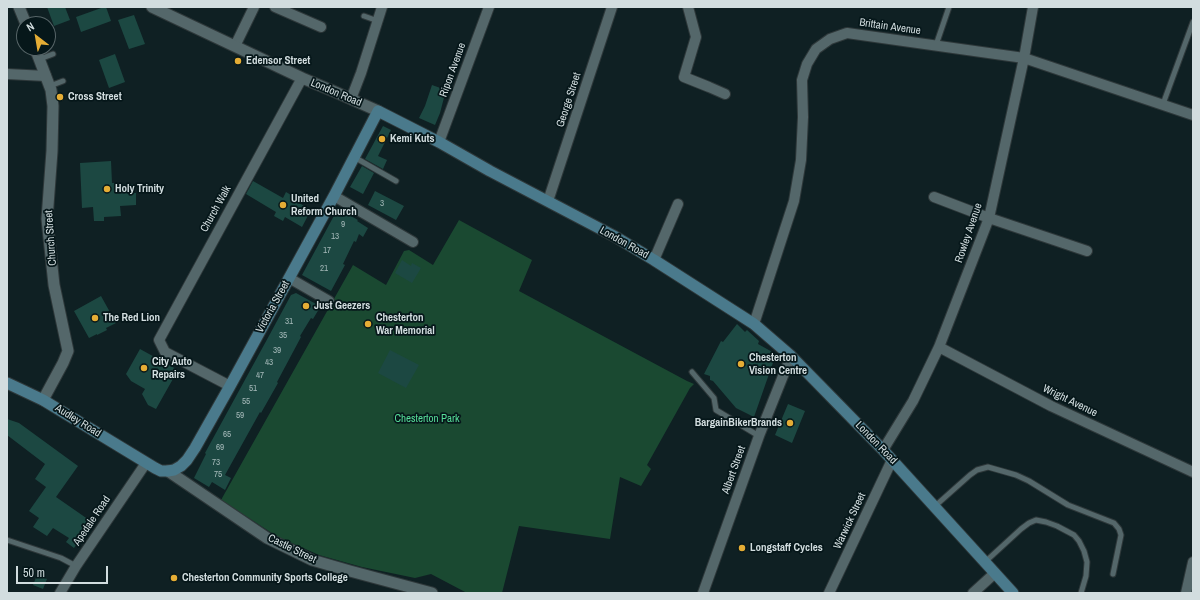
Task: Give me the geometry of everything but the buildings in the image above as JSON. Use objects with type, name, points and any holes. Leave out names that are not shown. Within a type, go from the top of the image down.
[{"type":"main road","name":"London Road","points":[[378,111],[614,236],[754,324],[791,356],[883,450],[1013,593]]},
{"type":"main road","name":"Victoria Street","points":[[168,471],[174,470],[181,466],[195,448],[334,196],[378,111]]},
{"type":"main road","name":"Audley Road","points":[[7,383],[43,400],[146,463]]},
{"type":"main road","points":[[146,463],[161,471],[168,471]]},
{"type":"street","name":"London Road","points":[[152,7],[302,78],[378,111]]},
{"type":"street","points":[[235,46],[254,7]]},
{"type":"street","points":[[275,7],[321,27]]},
{"type":"street","points":[[351,100],[382,7]]},
{"type":"street","name":"Ripon Avenue","points":[[439,142],[489,7]]},
{"type":"street","name":"George Street","points":[[548,201],[612,7]]},
{"type":"street","points":[[688,7],[696,37],[684,78],[725,94]]},
{"type":"street","name":"Rowley Avenue","points":[[883,450],[913,401],[939,347],[989,218],[1024,58],[1033,7]]},
{"type":"street","name":"Brittain Avenue","points":[[754,324],[794,201],[801,160],[803,117],[802,80],[807,64],[816,49],[830,39],[847,33],[1024,58],[1193,115]]},
{"type":"street","name":"Church Street","points":[[39,56],[48,81],[53,106],[52,151],[47,219],[54,285],[68,351],[43,400]]},
{"type":"street","points":[[7,74],[48,81]]},
{"type":"street","name":"Church Walk","points":[[230,386],[165,352],[159,340],[302,78]]},
{"type":"street","points":[[334,196],[413,242]]},
{"type":"street","points":[[934,197],[989,218],[1087,251]]},
{"type":"street","points":[[654,260],[678,204]]},
{"type":"street","points":[[288,278],[329,301]]},
{"type":"street","name":"Wright Avenue","points":[[939,347],[1051,406],[1193,472]]},
{"type":"street","name":"Albert Street","points":[[703,593],[759,436],[791,356]]},
{"type":"street","name":"Warwick Street","points":[[829,593],[892,460]]},
{"type":"street","name":"Apedale Road","points":[[60,593],[76,566],[146,463]]},
{"type":"street","name":"Castle Street","points":[[168,471],[267,538],[312,560],[432,593]]},
{"type":"street","points":[[1186,593],[1193,562]]},
{"type":"street","points":[[974,593],[995,573]]},
{"type":"lane","points":[[936,45],[949,7]]},
{"type":"lane","points":[[364,16],[378,21]]},
{"type":"lane","points":[[1163,104],[1193,22]]},
{"type":"lane","points":[[40,59],[48,56]]},
{"type":"lane","points":[[48,81],[63,81]]},
{"type":"lane","points":[[354,157],[396,181]]},
{"type":"lane","points":[[692,372],[714,398],[716,410],[759,436]]},
{"type":"lane","points":[[934,507],[970,475],[983,468],[988,467],[1016,475],[1029,481],[1068,505],[1114,523],[1119,529],[1121,535],[1113,574]]},
{"type":"lane","points":[[985,562],[1021,528],[1036,520],[1046,522],[1068,531],[1074,535],[1082,546],[1087,562],[1086,576],[1081,593]]},
{"type":"lane","points":[[7,540],[61,558],[76,566]]},
{"type":"green space","name":"Chesterton Park","points":[[459,220],[532,260],[519,291],[694,384],[690,388],[647,465],[651,469],[641,486],[620,477],[610,539],[519,526],[502,593],[467,593],[431,574],[415,578],[362,567],[319,555],[278,537],[221,500],[353,265],[386,285],[404,251],[409,250],[433,265]]},
{"type":"place","name":"Edensor Street","points":[[238,61]]},
{"type":"place","name":"Cross Street","points":[[60,97]]},
{"type":"place","name":"Kemi Kuts","points":[[382,139]]},
{"type":"place","name":"Holy Trinity","points":[[107,189]]},
{"type":"place","name":"United Reform Church","points":[[283,205]]},
{"type":"place","name":"Just Geezers","points":[[306,306]]},
{"type":"place","name":"The Red Lion","points":[[95,318]]},
{"type":"place","name":"Chesterton War Memorial","points":[[368,324]]},
{"type":"place","name":"Chesterton Vision Centre","points":[[741,364]]},
{"type":"place","name":"City Auto Repairs","points":[[144,368]]},
{"type":"place","name":"BargainBikerBrands","points":[[790,423]]},
{"type":"place","name":"Longstaff Cycles","points":[[742,548]]},
{"type":"place","name":"Chesterton Community Sports College","points":[[174,578]]}]
